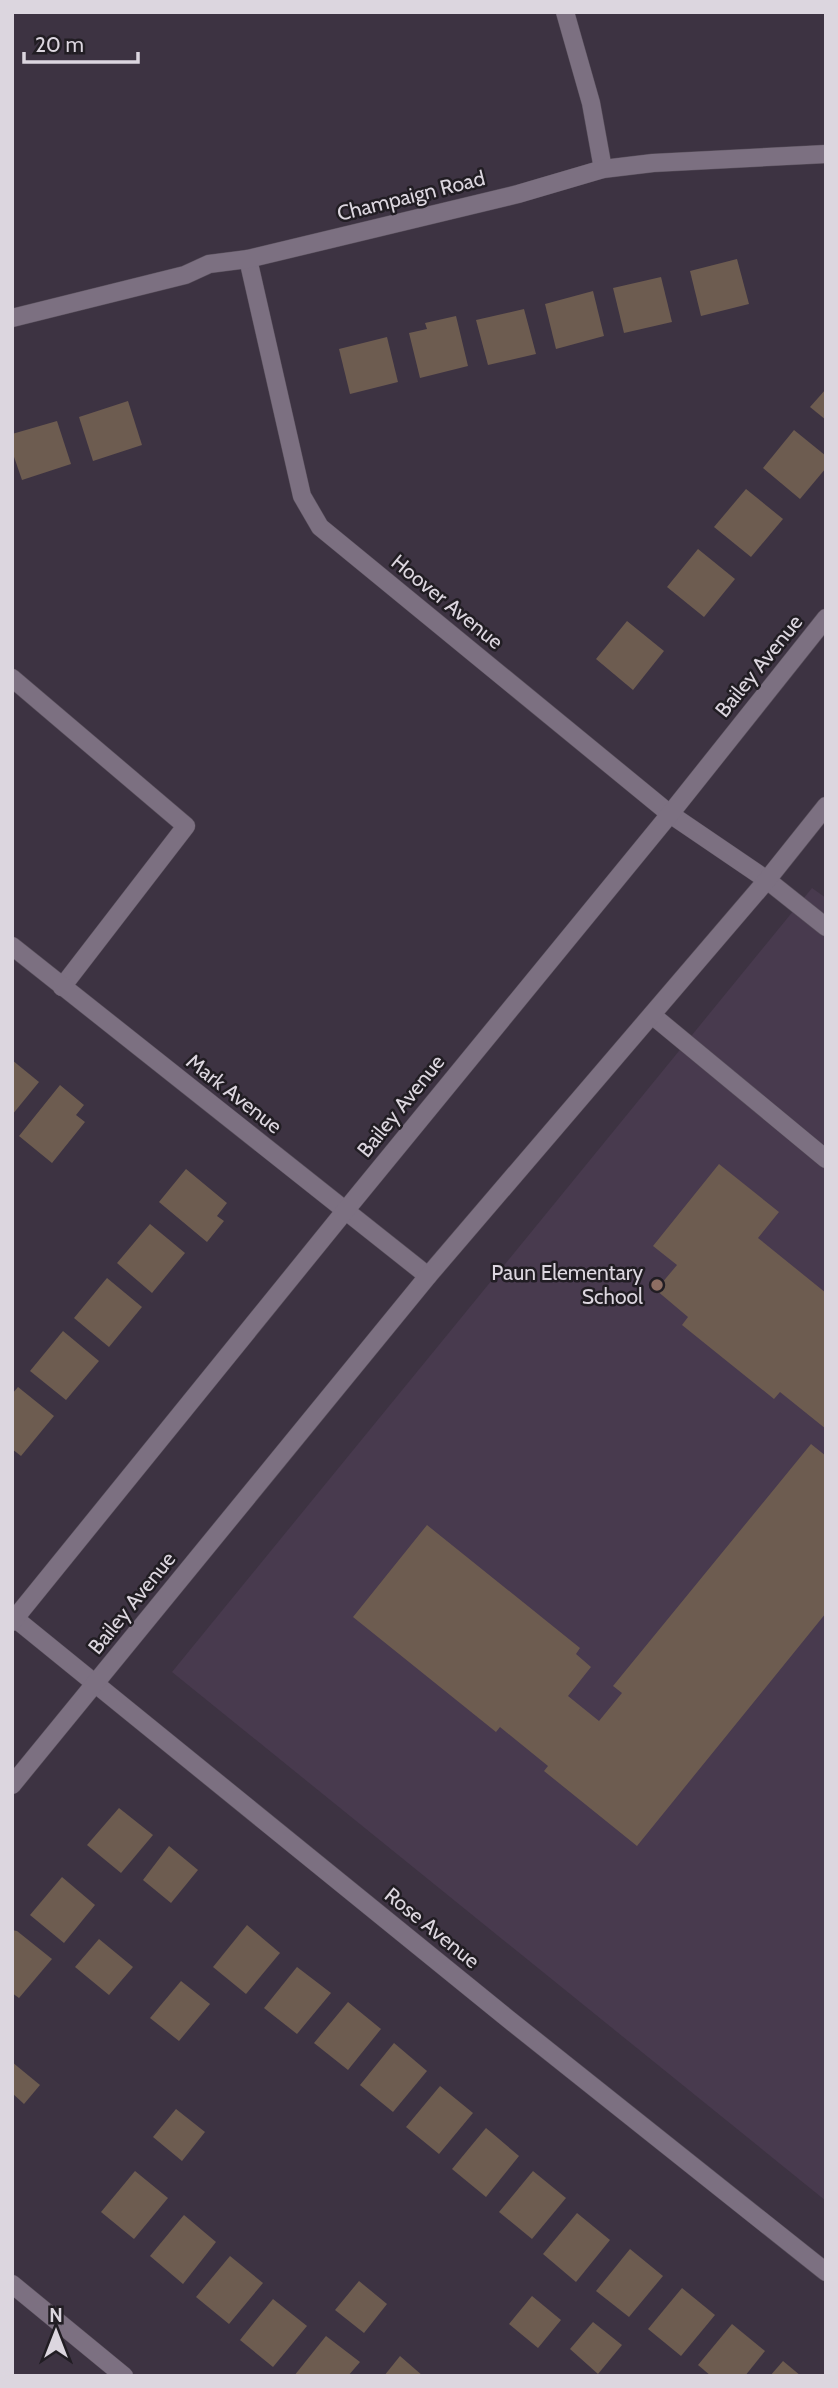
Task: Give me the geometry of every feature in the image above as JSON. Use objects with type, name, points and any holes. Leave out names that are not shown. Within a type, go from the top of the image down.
[{"type":"street","points":[[565,12],[591,103],[603,169]]},
{"type":"street","name":"Champaign Road","points":[[12,318],[185,275],[209,264],[248,259],[518,194],[603,169],[653,163],[826,154]]},
{"type":"street","name":"Hoover Avenue","points":[[248,259],[302,496],[320,527],[670,814],[767,880],[826,928]]},
{"type":"street","name":"Bailey Avenue","points":[[13,1619],[670,814],[826,618]]},
{"type":"street","points":[[12,678],[186,826],[62,987]]},
{"type":"street","name":"Bailey Avenue","points":[[12,1785],[428,1276],[767,880],[826,806]]},
{"type":"street","name":"Mark Avenue","points":[[12,946],[428,1276]]},
{"type":"street","points":[[652,1015],[826,1159]]},
{"type":"street","name":"Rose Avenue","points":[[13,1619],[826,2272]]},
{"type":"street","points":[[12,2284],[124,2376]]},
{"type":"shaded area","name":"Paun Elementary School","points":[[812,888],[826,898],[826,2201],[172,1672]]},
{"type":"building","points":[[737,259],[749,304],[701,316],[690,271]]},
{"type":"building","points":[[661,277],[672,322],[624,333],[613,288]]},
{"type":"building","points":[[593,291],[604,336],[556,349],[545,304]]},
{"type":"building","points":[[524,309],[536,354],[488,365],[476,320]]},
{"type":"building","points":[[456,316],[468,366],[420,378],[409,333],[427,329],[425,323]]},
{"type":"building","points":[[387,337],[398,382],[350,394],[339,349]]},
{"type":"building","points":[[826,389],[826,420],[810,407]]},
{"type":"building","points":[[128,401],[142,445],[93,461],[79,417]]},
{"type":"building","points":[[57,421],[71,464],[22,480],[12,451],[12,434]]},
{"type":"building","points":[[794,430],[826,456],[826,468],[800,499],[763,468]]},
{"type":"building","points":[[746,489],[783,519],[751,557],[714,527]]},
{"type":"building","points":[[698,549],[735,579],[704,617],[667,587]]},
{"type":"building","points":[[627,621],[664,651],[633,690],[596,659]]},
{"type":"building","points":[[12,1060],[39,1082],[12,1115]]},
{"type":"building","points":[[60,1085],[84,1105],[76,1115],[85,1122],[52,1163],[19,1136]]},
{"type":"building","points":[[719,1164],[779,1212],[758,1238],[826,1293],[826,1429],[780,1392],[774,1399],[682,1325],[688,1317],[656,1290],[677,1265],[653,1246]]},
{"type":"building","points":[[186,1169],[227,1203],[217,1216],[224,1221],[207,1242],[159,1202]]},
{"type":"building","points":[[150,1224],[185,1253],[152,1293],[117,1263]]},
{"type":"building","points":[[107,1278],[142,1307],[109,1347],[74,1318]]},
{"type":"building","points":[[63,1331],[99,1361],[66,1400],[30,1371]]},
{"type":"building","points":[[18,1387],[54,1416],[21,1456],[12,1449],[12,1394]]},
{"type":"building","points":[[811,1444],[826,1456],[826,1613],[637,1846],[544,1771],[548,1766],[500,1727],[496,1732],[353,1617],[427,1525],[580,1648],[576,1654],[591,1667],[568,1696],[599,1721],[622,1693],[613,1686]]},
{"type":"building","points":[[119,1808],[153,1835],[121,1873],[87,1845]]},
{"type":"building","points":[[169,1846],[198,1870],[171,1903],[143,1880]]},
{"type":"building","points":[[62,1877],[95,1905],[64,1943],[30,1915]]},
{"type":"building","points":[[247,1925],[280,1953],[246,1994],[213,1967]]},
{"type":"building","points":[[12,1930],[17,1931],[52,1959],[19,1998],[12,1993]]},
{"type":"building","points":[[99,1939],[133,1967],[109,1995],[75,1967]]},
{"type":"building","points":[[297,1967],[331,1993],[297,2034],[264,2008]]},
{"type":"building","points":[[181,1981],[210,2004],[179,2041],[150,2018]]},
{"type":"building","points":[[348,2002],[381,2029],[348,2070],[314,2043]]},
{"type":"building","points":[[394,2043],[427,2071],[393,2112],[360,2085]]},
{"type":"building","points":[[12,2062],[40,2085],[24,2104],[12,2093]]},
{"type":"building","points":[[440,2086],[473,2113],[439,2154],[406,2127]]},
{"type":"building","points":[[176,2109],[205,2132],[182,2161],[153,2137]]},
{"type":"building","points":[[486,2128],[519,2156],[486,2197],[452,2169]]},
{"type":"building","points":[[135,2171],[168,2198],[134,2239],[101,2212]]},
{"type":"building","points":[[533,2171],[566,2198],[532,2239],[499,2212]]},
{"type":"building","points":[[577,2213],[610,2240],[576,2282],[543,2254]]},
{"type":"building","points":[[184,2215],[216,2242],[183,2284],[150,2256]]},
{"type":"building","points":[[630,2249],[663,2276],[629,2317],[596,2291]]},
{"type":"building","points":[[230,2256],[263,2283],[229,2324],[196,2297]]},
{"type":"building","points":[[359,2281],[387,2304],[364,2333],[335,2310]]},
{"type":"building","points":[[682,2288],[715,2315],[681,2356],[648,2329]]},
{"type":"building","points":[[532,2296],[561,2320],[538,2348],[509,2324]]},
{"type":"building","points":[[273,2299],[307,2326],[273,2367],[240,2340]]},
{"type":"building","points":[[593,2322],[622,2345],[598,2374],[570,2349]]},
{"type":"building","points":[[732,2324],[765,2351],[745,2376],[711,2376],[698,2365]]},
{"type":"building","points":[[326,2336],[360,2362],[348,2376],[294,2376]]},
{"type":"building","points":[[400,2356],[423,2376],[384,2376]]},
{"type":"building","points":[[783,2361],[801,2376],[770,2376]]},
{"type":"place","name":"Paun Elementary School","points":[[657,1285]]}]
